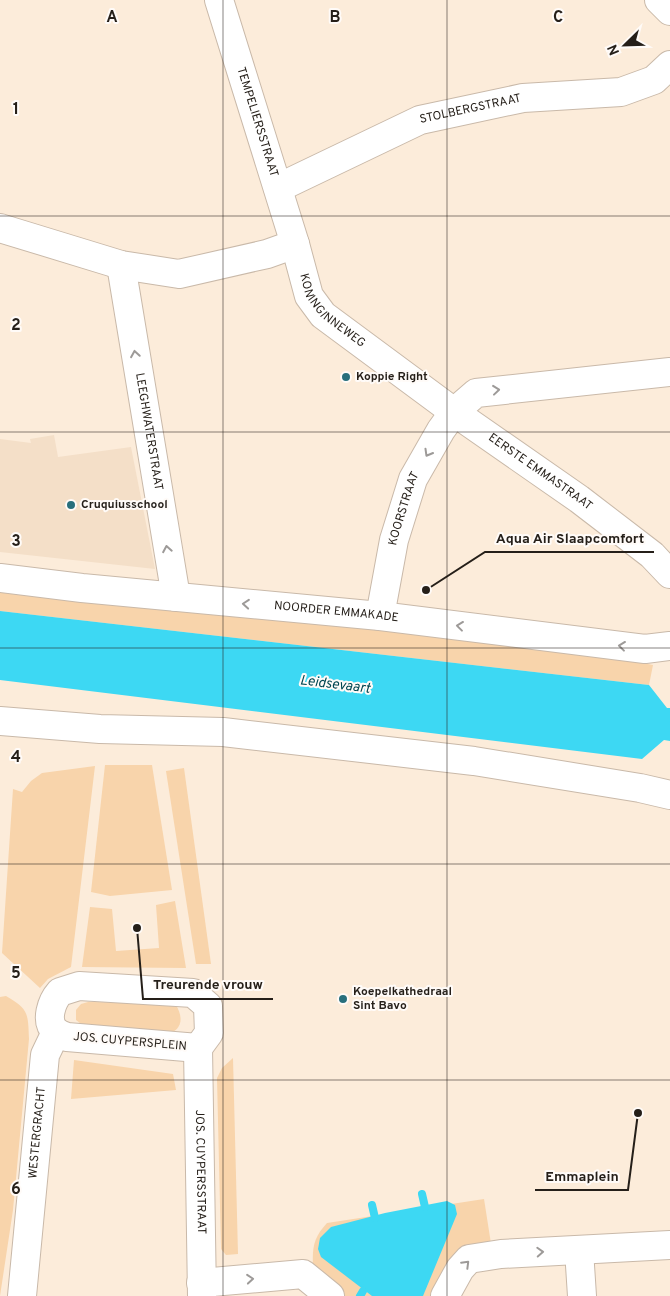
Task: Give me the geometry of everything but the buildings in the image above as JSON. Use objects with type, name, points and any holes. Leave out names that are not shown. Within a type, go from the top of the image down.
[{"type":"street","name":"TEMPELIERSSTRAAT","points":[[219,0],[296,244]]},
{"type":"street","points":[[659,0],[670,12]]},
{"type":"street","name":"STOLBERGSTRAAT","points":[[278,188],[420,120],[523,98],[621,92],[654,80],[670,65]]},
{"type":"street","points":[[0,228],[121,265],[179,274],[266,254],[296,244]]},
{"type":"street","name":"KONINGINNEWEG","points":[[296,244],[309,296],[323,315],[454,412]]},
{"type":"street","name":"LEEGHWATERSTRAAT","points":[[121,265],[176,597]]},
{"type":"street","points":[[454,412],[476,393],[670,372]]},
{"type":"street","name":"EERSTE EMMASTRAAT","points":[[454,412],[579,499],[652,555],[670,574]]},
{"type":"street","name":"KOORSTRAAT","points":[[380,616],[394,540],[413,479],[441,430],[454,412]]},
{"type":"street","name":"NOORDER EMMAKADE","points":[[0,578],[380,616],[638,648],[670,646]]},
{"type":"street","points":[[0,721],[100,729],[223,732],[474,760],[640,788],[670,795]]},
{"type":"street","name":"JOS. CUYPERSPLEIN","points":[[79,986],[193,992],[208,1006],[209,1033],[198,1048],[67,1037],[56,1032],[51,1020],[51,1007],[60,992],[79,986]]},
{"type":"street","name":"WESTERGRACHT","points":[[22,1296],[45,1055],[56,1032]]},
{"type":"street","name":"JOS. CUYPERSSTRAAT","points":[[198,1048],[201,1290]]},
{"type":"street","points":[[445,1296],[460,1270],[471,1258],[501,1254],[670,1245]]},
{"type":"street","points":[[579,1250],[582,1296]]},
{"type":"street","points":[[201,1290],[303,1274],[330,1296]]},
{"type":"shaded area","name":"Cruquiusschool","points":[[54,435],[58,457],[131,447],[155,569],[0,552],[0,439],[31,443],[30,439]]},
{"type":"shaded area","points":[[0,590],[153,609],[361,628],[612,657],[653,665],[649,685],[0,611]]},
{"type":"shaded area","points":[[105,765],[152,765],[172,890],[110,896],[91,892]]},
{"type":"shaded area","points":[[95,766],[71,967],[48,979],[40,988],[2,953],[13,789],[22,792],[31,781],[42,773]]},
{"type":"shaded area","points":[[184,768],[211,964],[196,964],[166,771]]},
{"type":"shaded area","points":[[175,901],[186,968],[82,967],[90,907],[112,909],[116,951],[159,948],[156,905]]},
{"type":"shaded area","points":[[6,996],[19,1005],[26,1013],[29,1039],[13,1210],[0,1296],[0,997]]},
{"type":"shaded area","points":[[88,1002],[168,1003],[176,1005],[181,1019],[178,1027],[166,1035],[85,1027],[76,1020],[76,1010],[81,1004]]},
{"type":"shaded area","points":[[233,1058],[238,1254],[226,1255],[221,1249],[217,1078],[222,1068]]},
{"type":"shaded area","points":[[74,1060],[173,1074],[176,1090],[71,1099]]},
{"type":"shaded area","points":[[484,1199],[492,1250],[437,1296],[341,1296],[313,1266],[315,1243],[319,1233],[327,1223]]},
{"type":"water","name":"Leidsevaart","points":[[0,611],[649,685],[667,708],[670,708],[670,741],[664,740],[642,759],[0,680]]},
{"type":"water","points":[[447,1201],[455,1205],[457,1214],[423,1296],[372,1296],[321,1257],[318,1249],[320,1238],[331,1227],[385,1213]]},
{"type":"waterway","points":[[422,1194],[425,1207]]},
{"type":"waterway","points":[[372,1205],[375,1218]]},
{"type":"waterway","points":[[360,1296],[363,1291]]},
{"type":"place","name":"Koppie Right","points":[[346,377]]},
{"type":"place","name":"Cruquiusschool","points":[[71,505]]},
{"type":"place","name":"Aqua Air Slaapcomfort","points":[[426,590]]},
{"type":"place","name":"Treurende vrouw","points":[[137,928]]},
{"type":"place","name":"Koepelkathedraal Sint Bavo","points":[[343,999]]},
{"type":"place","name":"Emmaplein","points":[[638,1113]]}]
